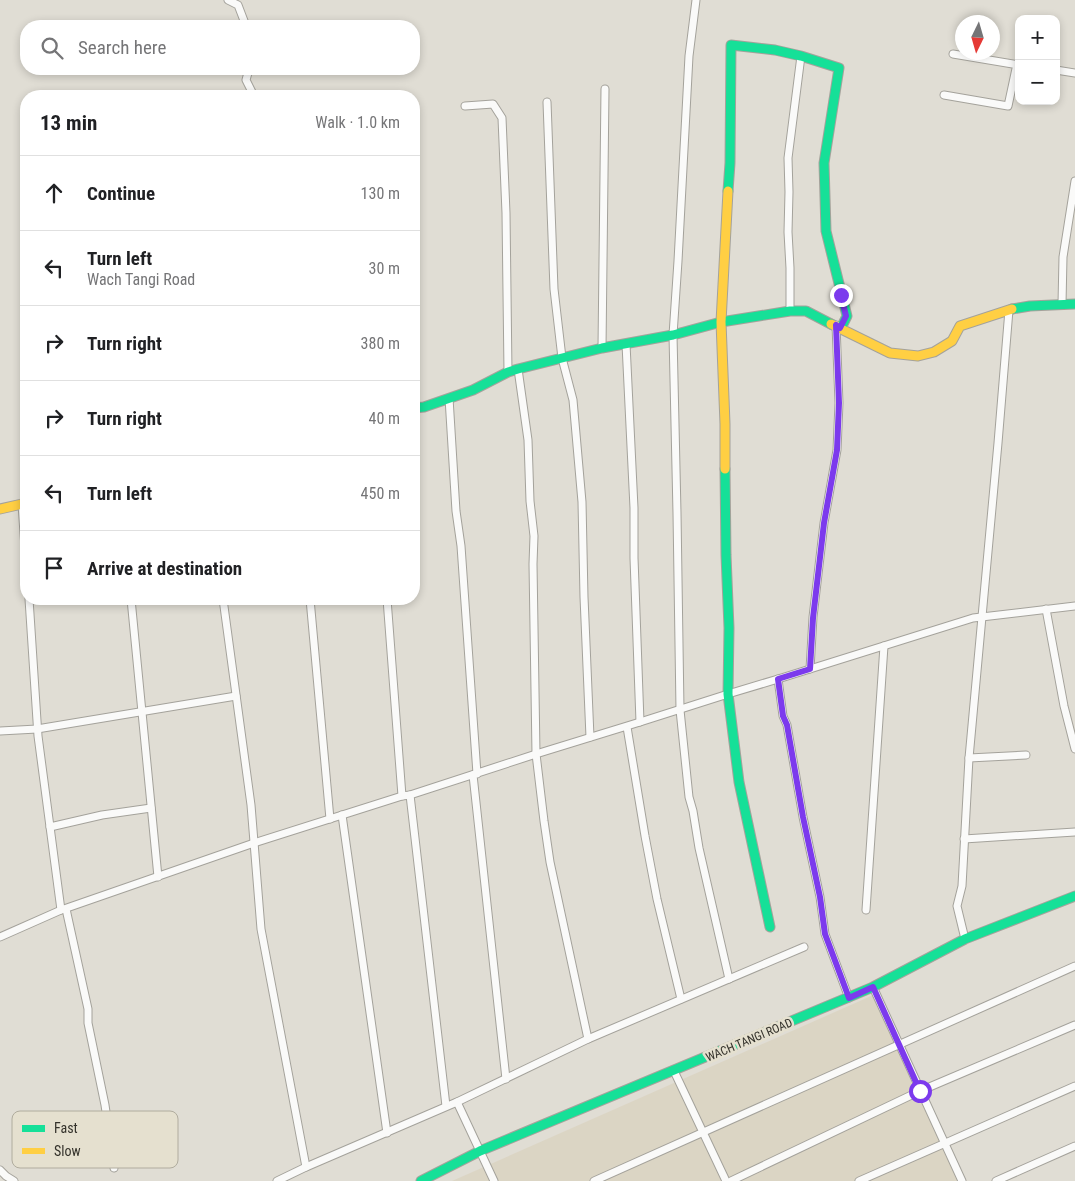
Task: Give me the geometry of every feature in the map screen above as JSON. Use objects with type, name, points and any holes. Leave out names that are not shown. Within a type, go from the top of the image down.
[{"type":"street","points":[[228,0],[238,5],[244,20]]},
{"type":"street","points":[[696,0],[689,56],[673,335],[680,710],[689,797],[729,979]]},
{"type":"street","points":[[770,928],[739,782],[728,694],[729,628],[721,322],[730,163],[731,45],[775,50],[839,68],[824,163],[826,231],[846,316],[838,326],[839,403],[837,450],[824,523],[813,618],[810,669]]},
{"type":"street","points":[[952,54],[1015,64]]},
{"type":"street","points":[[790,311],[788,158],[800,56]]},
{"type":"street","points":[[1060,71],[1075,73]]},
{"type":"street","points":[[247,75],[246,80],[251,90]]},
{"type":"street","points":[[944,95],[1008,106],[1015,77]]},
{"type":"street","points":[[602,348],[605,88]]},
{"type":"street","points":[[547,102],[554,289],[562,358],[573,400],[582,502],[590,738]]},
{"type":"street","points":[[465,106],[493,104],[502,118],[506,213],[508,372]]},
{"type":"street","points":[[1062,304],[1064,258],[1075,181]]},
{"type":"street","points":[[420,407],[473,390],[508,372],[518,369],[602,348],[673,335],[721,322],[767,314],[806,311],[890,353],[918,356],[934,352],[952,341],[960,326],[1009,310],[1030,306],[1075,304]]},
{"type":"street","points":[[965,939],[957,906],[962,886],[969,758],[1009,310]]},
{"type":"street","points":[[626,344],[634,508],[640,722]]},
{"type":"street","points":[[518,369],[528,440],[530,501],[534,536],[536,754],[550,862],[588,1039]]},
{"type":"street","points":[[449,398],[456,511],[461,546],[475,774],[506,1079]]},
{"type":"street","points":[[0,509],[20,504]]},
{"type":"street","points":[[29,605],[38,729],[50,827],[63,909],[88,1009],[88,1023],[106,1111]]},
{"type":"street","points":[[132,605],[158,877]]},
{"type":"street","points":[[224,605],[251,806],[261,929],[306,1167]]},
{"type":"street","points":[[311,605],[330,819]]},
{"type":"street","points":[[387,605],[402,796]]},
{"type":"street","points":[[0,937],[63,909],[254,843],[973,618],[1075,606]]},
{"type":"street","points":[[1046,609],[1064,706],[1075,749]]},
{"type":"street","points":[[866,910],[884,646]]},
{"type":"street","points":[[778,679],[783,716],[787,725],[803,817],[820,897],[825,934],[849,998]]},
{"type":"street","points":[[0,731],[38,729],[236,696]]},
{"type":"street","points":[[627,727],[657,899],[681,999]]},
{"type":"street","points":[[969,758],[1026,755]]},
{"type":"street","points":[[410,794],[446,1106]]},
{"type":"street","points":[[50,827],[102,815],[151,808]]},
{"type":"street","points":[[342,815],[387,1133]]},
{"type":"street","points":[[964,839],[1075,832]]},
{"type":"street","name":"WACH TANGI ROAD","points":[[421,1181],[480,1152],[849,998],[965,939],[1075,896]]},
{"type":"street","points":[[277,1181],[457,1102],[588,1039],[804,947]]},
{"type":"street","points":[[594,1181],[1075,966]]},
{"type":"street","points":[[873,987],[962,1181]]},
{"type":"street","points":[[731,1181],[920,1091],[1075,1025]]},
{"type":"street","points":[[674,1071],[726,1181]]},
{"type":"street","points":[[859,1181],[1075,1086]]},
{"type":"street","points":[[457,1102],[494,1181]]},
{"type":"street","points":[[996,1181],[1075,1146]]},
{"type":"street","points":[[0,1170],[14,1181]]},
{"type":"shaded area","points":[[878,993],[962,1181],[452,1181]]},
{"type":"traffic: fast","points":[[728,191],[731,45],[775,50],[839,68],[824,163],[826,231],[847,316],[841,328]]},
{"type":"traffic: fast","points":[[1012,309],[1030,306],[1075,304]]},
{"type":"traffic: fast","points":[[420,407],[473,390],[508,372],[518,369],[602,348],[673,335],[721,322],[790,311],[806,311],[831,324]]},
{"type":"traffic: fast","points":[[725,469],[729,628],[728,694],[739,782],[770,927]]},
{"type":"traffic: fast","points":[[421,1181],[480,1151],[873,987],[965,939],[1075,896]]},
{"type":"traffic: slow","points":[[725,469],[721,322],[728,191]]},
{"type":"traffic: slow","points":[[831,324],[890,353],[918,356],[934,352],[952,341],[960,326],[1012,309]]},
{"type":"traffic: slow","points":[[0,509],[20,504]]},
{"type":"route","points":[[841,295],[846,316],[840,328],[836,325],[839,403],[837,450],[824,523],[813,618],[810,669],[778,679],[783,716],[791,742],[803,817],[820,897],[825,934],[849,998],[873,987],[920,1091]]}]
